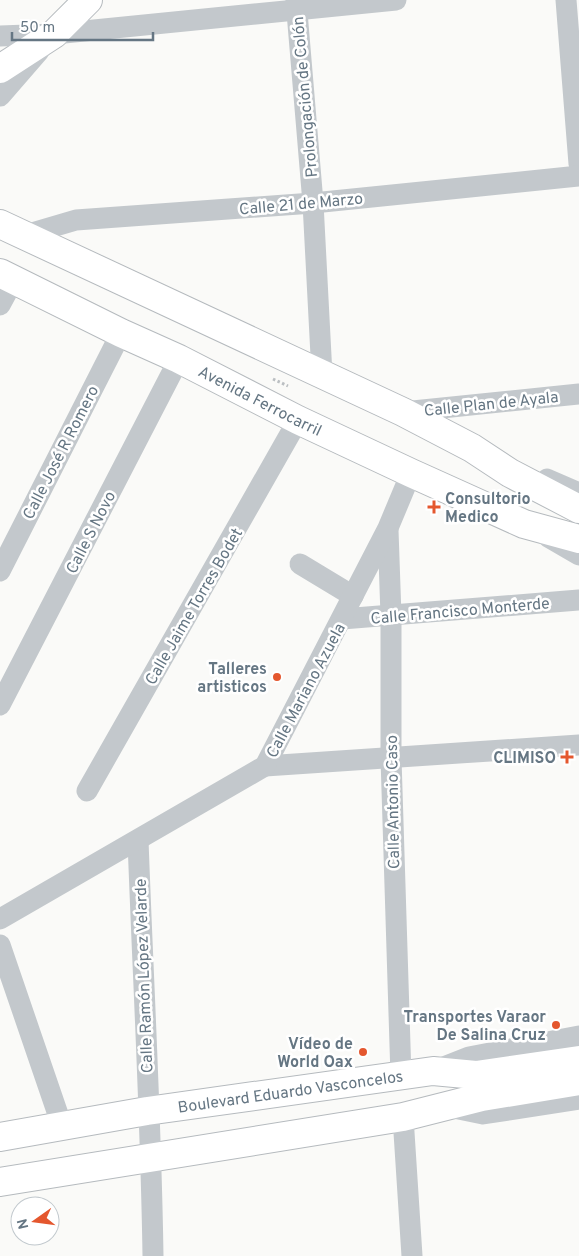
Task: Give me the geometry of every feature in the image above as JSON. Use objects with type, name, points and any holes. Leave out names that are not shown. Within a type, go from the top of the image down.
[{"type":"main road","points":[[0,69],[54,34],[88,0]]},
{"type":"main road","points":[[0,224],[25,234],[403,412],[472,448],[510,473],[579,509]]},
{"type":"main road","name":"Avenida Ferrocarril","points":[[7,276],[121,333],[179,359],[298,420],[411,473],[524,524],[579,539]]},
{"type":"main road","points":[[433,1072],[476,1076],[579,1060]]},
{"type":"main road","name":"Boulevard Eduardo Vasconcelos","points":[[0,1138],[148,1112],[433,1072]]},
{"type":"main road","points":[[0,1182],[402,1117],[482,1097],[579,1081]]},
{"type":"street","points":[[0,36],[54,34],[296,5],[396,0]]},
{"type":"street","points":[[566,0],[579,164]]},
{"type":"street","name":"Prolongación de Colón","points":[[296,5],[313,203],[322,375]]},
{"type":"street","points":[[0,96],[54,34]]},
{"type":"street","name":"Calle 21 de Marzo","points":[[25,234],[76,220],[313,203],[579,176]]},
{"type":"street","points":[[0,305],[7,276]]},
{"type":"street","name":"Calle José R Romero","points":[[0,571],[121,333]]},
{"type":"street","name":"Calle S Novo","points":[[0,705],[179,359]]},
{"type":"street","name":"Calle Plan de Ayala","points":[[403,412],[579,394]]},
{"type":"street","name":"Calle Jaime Torres Bodet","points":[[87,791],[298,420]]},
{"type":"street","points":[[472,448],[579,493]]},
{"type":"street","name":"Calle Mariano Azuela","points":[[0,919],[265,766],[388,528],[411,473]]},
{"type":"street","name":"Avenida Ferrocarril","points":[[524,524],[579,555]]},
{"type":"street","name":"Calle Antonio Caso","points":[[388,528],[391,616],[390,758],[400,1076]]},
{"type":"street","points":[[300,564],[353,596]]},
{"type":"street","name":"Calle Francisco Monterde","points":[[342,619],[579,600]]},
{"type":"street","points":[[265,766],[579,745]]},
{"type":"street","name":"Calle Ramón López Velarde","points":[[138,840],[151,1157],[153,1256]]},
{"type":"street","points":[[0,944],[62,1126]]},
{"type":"street","name":"Boulevard Eduardo Vasconcelos","points":[[433,1072],[469,1057],[579,1036]]},
{"type":"street","points":[[449,1106],[483,1114],[579,1099]]},
{"type":"street","points":[[402,1117],[412,1256]]},
{"type":"place","name":"Consultorio Medico","points":[[434,507]]},
{"type":"place","name":"Talleres artisticos","points":[[277,677]]},
{"type":"place","name":"CLIMISO","points":[[567,757]]},
{"type":"place","name":"Transportes Varaor De Salina Cruz","points":[[556,1025]]},
{"type":"place","name":"Vídeo de World Oax","points":[[363,1052]]}]
